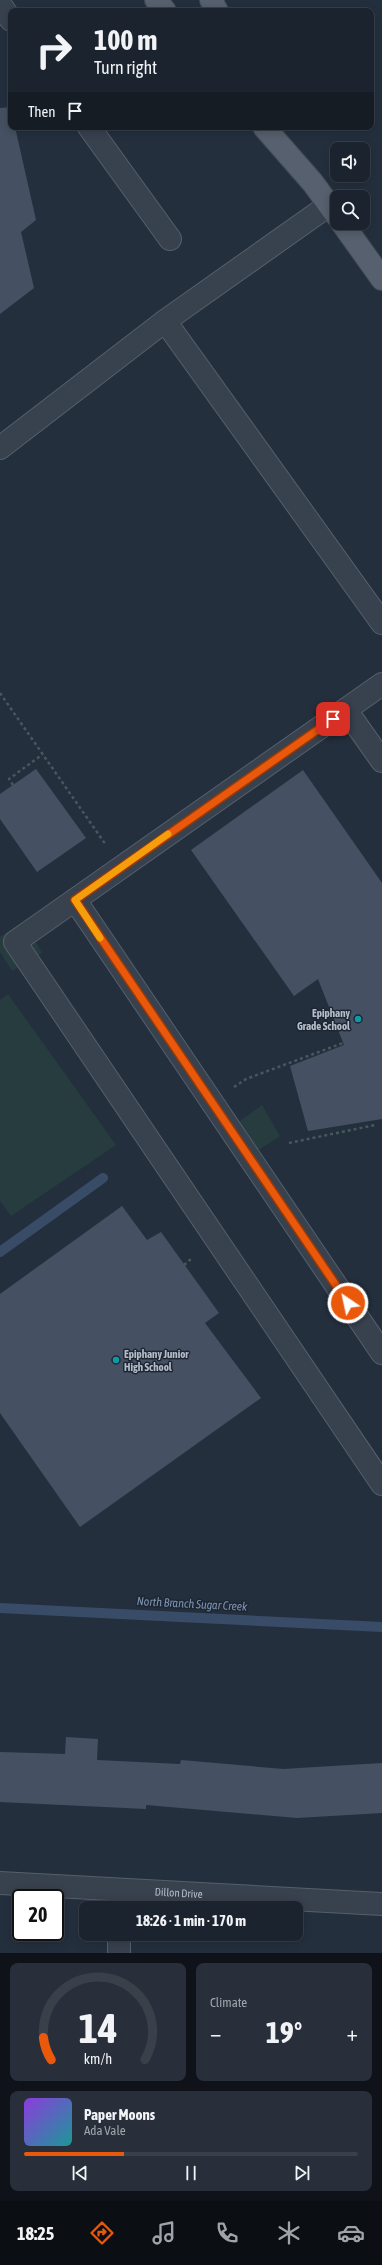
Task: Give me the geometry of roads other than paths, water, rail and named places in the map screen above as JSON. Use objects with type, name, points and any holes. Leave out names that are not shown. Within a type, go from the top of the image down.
[{"type":"main road","points":[[156,0],[163,8]]},
{"type":"main road","points":[[267,130],[313,183],[330,206]]},
{"type":"main road","points":[[284,130],[313,183]]},
{"type":"main road","points":[[347,230],[382,279]]},
{"type":"street","points":[[0,4],[8,16]]},
{"type":"street","points":[[91,130],[170,239]]},
{"type":"street","points":[[0,448],[164,321],[330,212]]},
{"type":"street","points":[[164,321],[382,623]]},
{"type":"street","points":[[382,684],[15,942],[382,1484]]},
{"type":"street","points":[[346,710],[382,761]]},
{"type":"street","points":[[75,900],[263,1180],[382,1353]]},
{"type":"street","name":"Dillon Drive","points":[[0,1883],[119,1899],[382,1904]]},
{"type":"street","points":[[119,1941],[119,1953]]},
{"type":"waterway","points":[[0,1252],[103,1178]]},
{"type":"waterway","name":"North Branch Sugar Creek","points":[[0,1608],[382,1627]]},
{"type":"place","name":"Epiphany Grade School","points":[[358,1019]]},
{"type":"place","name":"Epiphany Junior High School","points":[[116,1360]]}]
